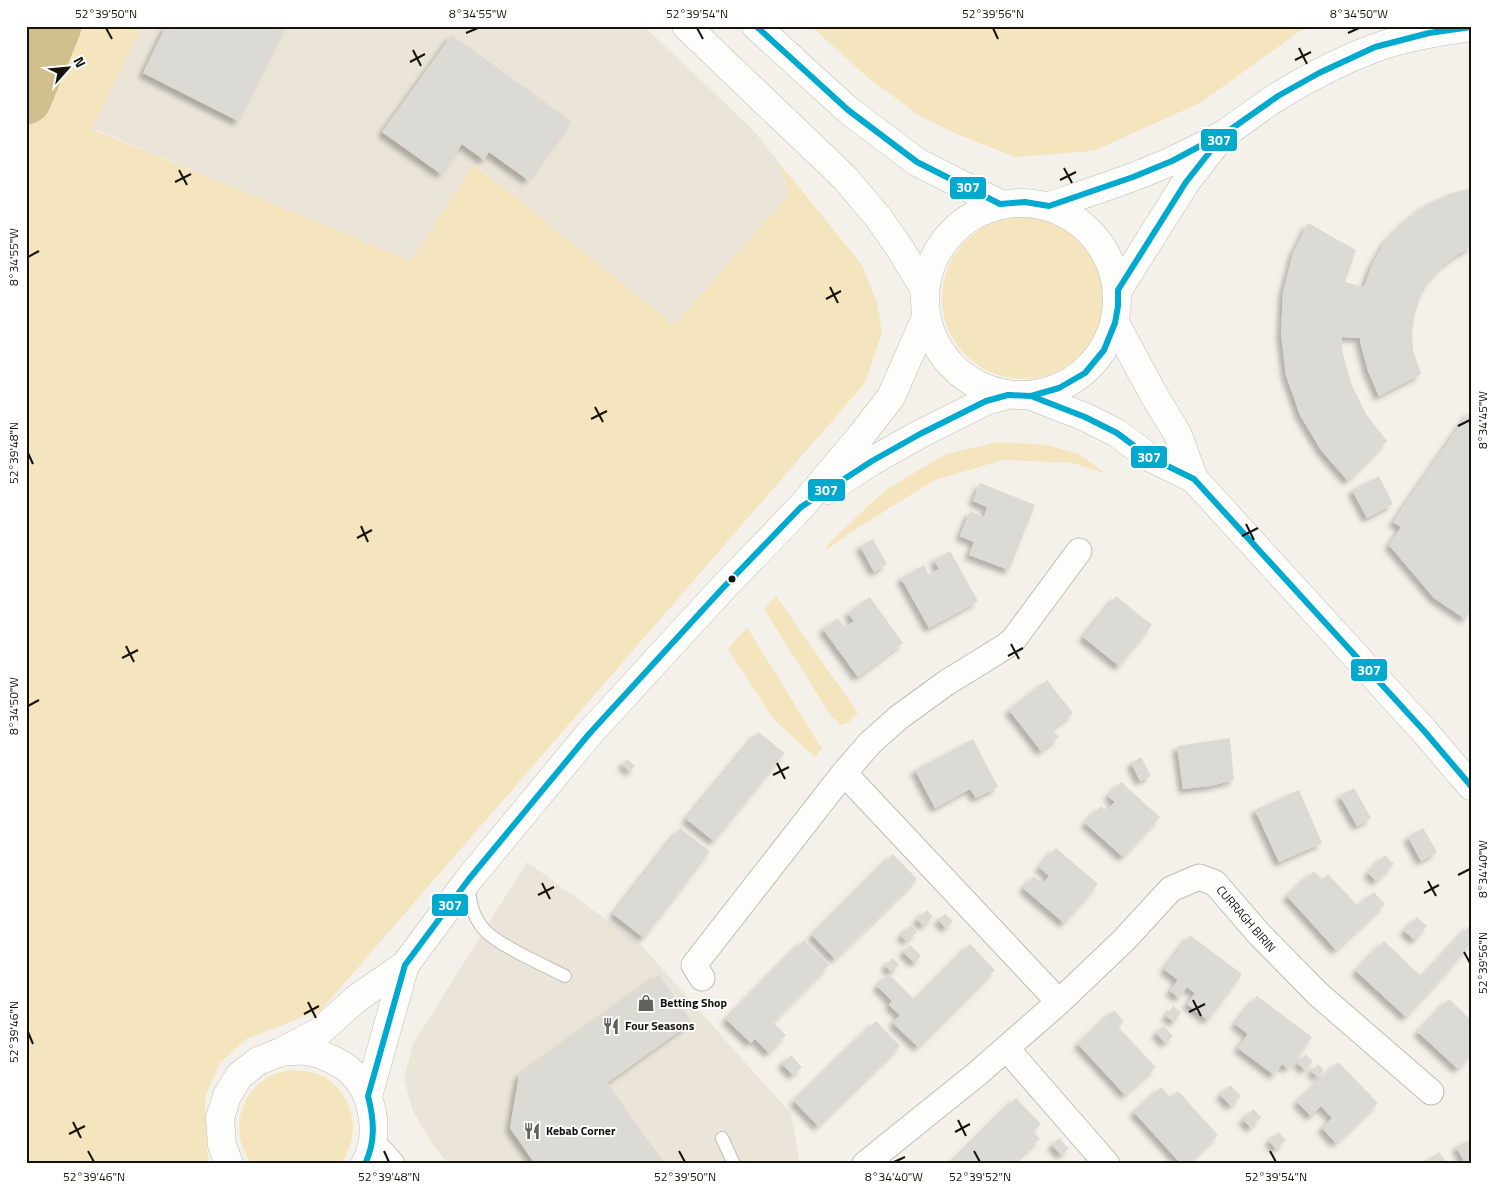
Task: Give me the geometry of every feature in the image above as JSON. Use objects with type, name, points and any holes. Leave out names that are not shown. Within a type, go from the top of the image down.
[{"type":"street","points":[[686,26],[845,178],[900,247],[925,290]]},
{"type":"street","points":[[756,26],[848,110],[917,162],[1000,204]]},
{"type":"street","points":[[1049,206],[1133,177],[1172,161],[1224,134],[1278,96],[1319,73],[1375,47],[1429,33],[1471,27]]},
{"type":"street","points":[[1118,290],[1181,190],[1224,134]]},
{"type":"street","points":[[801,507],[872,461],[920,434],[986,401],[1020,395],[1059,388],[1085,373],[1104,350],[1115,323],[1118,306],[1118,290],[1111,262],[1096,238],[1075,218],[1049,206],[1025,202],[1000,204],[972,216],[949,235],[932,261],[925,290],[926,317],[936,345],[954,369],[979,387],[1020,395],[1085,417],[1117,433],[1149,457],[1194,479],[1418,725],[1471,786]]},
{"type":"street","points":[[229,1164],[222,1145],[220,1118],[227,1096],[239,1076],[258,1060],[282,1052],[319,1032],[356,999],[405,965],[468,879],[589,734],[721,590],[801,507],[860,437],[891,397],[926,317]]},
{"type":"street","points":[[1115,323],[1177,433],[1194,479]]},
{"type":"street","points":[[702,978],[694,965],[844,772],[870,743],[898,718],[946,683],[1006,646],[1014,639],[1079,552]]},
{"type":"street","points":[[844,772],[1059,1002]]},
{"type":"street","name":"CURRAGH BIRIN","points":[[865,1164],[1007,1049],[1124,940],[1171,890],[1199,877],[1215,883],[1259,934],[1312,988],[1431,1092]]},
{"type":"street","points":[[368,1096],[405,965]]},
{"type":"street","points":[[1007,1049],[1107,1164]]},
{"type":"street","points":[[282,1052],[298,1050],[315,1052],[345,1066],[359,1081],[368,1096],[372,1110],[374,1124],[369,1153],[392,1164]]},
{"type":"lane","points":[[468,879],[469,899],[472,910],[486,932],[525,956],[565,976]]},
{"type":"lane","points":[[722,1138],[734,1164]]},
{"type":"shaded area","points":[[26,26],[142,26],[92,129],[411,261],[474,164],[674,325],[789,195],[780,164],[862,265],[877,302],[882,332],[865,383],[321,1010],[246,1039],[219,1064],[205,1097],[209,1164],[26,1164]]},
{"type":"shaded area","points":[[142,26],[644,26],[753,130],[780,164],[789,195],[674,326],[475,164],[411,261],[92,128]]},
{"type":"shaded area","points":[[811,26],[1307,26],[1200,103],[1093,151],[1015,157],[959,135],[920,116],[866,76]]},
{"type":"shaded area","points":[[1015,217],[1031,217],[1054,223],[1074,235],[1086,247],[1098,267],[1104,290],[1104,306],[1098,329],[1086,349],[1074,361],[1054,373],[1031,379],[1015,379],[992,373],[972,361],[960,349],[948,329],[942,306],[942,290],[948,267],[960,247],[972,235],[992,223]]},
{"type":"shaded area","points":[[999,442],[1047,445],[1079,454],[1105,473],[1072,463],[1002,460],[933,481],[848,534],[825,551],[829,543],[872,502],[892,486],[946,454]]},
{"type":"shaded area","points":[[776,596],[858,713],[848,723],[841,725],[831,716],[764,609]]},
{"type":"shaded area","points":[[747,627],[822,749],[815,757],[774,720],[728,649]]},
{"type":"shaded area","points":[[527,862],[641,945],[791,1114],[800,1164],[448,1164],[431,1142],[413,1111],[404,1079],[413,1044]]},
{"type":"shaded area","points":[[291,1070],[311,1072],[325,1077],[338,1088],[345,1098],[350,1108],[353,1131],[347,1153],[341,1164],[252,1164],[245,1153],[239,1127],[245,1103],[251,1092],[260,1082],[274,1074]]},
{"type":"building","points":[[166,26],[286,26],[238,121],[143,73]]},
{"type":"building","points":[[452,35],[571,121],[528,180],[489,152],[484,160],[462,144],[441,174],[382,132]]},
{"type":"building","points":[[1471,188],[1471,247],[1443,265],[1430,279],[1421,295],[1415,313],[1412,331],[1413,350],[1421,374],[1379,396],[1368,371],[1360,338],[1342,337],[1342,350],[1351,383],[1366,414],[1387,441],[1348,481],[1321,450],[1300,415],[1286,375],[1281,334],[1283,293],[1293,253],[1308,223],[1356,250],[1345,282],[1364,287],[1372,265],[1385,242],[1404,222],[1425,205],[1449,194]]},
{"type":"building","points":[[1471,409],[1471,610],[1465,619],[1434,598],[1389,545],[1401,527],[1393,522]]},
{"type":"building","points":[[1379,476],[1393,504],[1367,518],[1352,490]]},
{"type":"building","points":[[980,483],[1035,505],[1009,570],[969,555],[974,542],[960,536],[970,511],[984,517],[987,507],[973,501]]},
{"type":"building","points":[[873,539],[887,564],[874,572],[860,546]]},
{"type":"building","points":[[950,551],[978,601],[929,628],[901,578],[924,565],[929,575],[939,569],[934,560]]},
{"type":"building","points":[[1116,596],[1152,625],[1119,666],[1083,637]]},
{"type":"building","points":[[870,597],[903,643],[858,677],[823,629],[838,618],[845,628],[854,621],[848,613]]},
{"type":"building","points":[[1047,680],[1073,713],[1052,729],[1059,737],[1041,751],[1009,710]]},
{"type":"building","points":[[758,732],[785,753],[714,841],[686,819]]},
{"type":"building","points":[[1230,738],[1234,780],[1210,786],[1183,789],[1177,746]]},
{"type":"building","points":[[973,739],[998,787],[976,798],[970,789],[935,808],[915,770]]},
{"type":"building","points":[[1141,757],[1151,776],[1140,781],[1131,763]]},
{"type":"building","points":[[627,759],[635,766],[630,772],[622,764]]},
{"type":"building","points":[[1121,782],[1160,817],[1123,857],[1085,823],[1101,806],[1106,811],[1115,802],[1108,796]]},
{"type":"building","points":[[1354,788],[1371,818],[1357,826],[1340,796]]},
{"type":"building","points":[[1299,790],[1322,843],[1279,862],[1255,810]]},
{"type":"building","points":[[680,828],[710,851],[644,938],[613,914]]},
{"type":"building","points":[[1423,828],[1437,852],[1421,861],[1408,837]]},
{"type":"building","points":[[1056,848],[1098,884],[1064,923],[1023,888],[1034,876],[1043,884],[1049,876],[1039,867]]},
{"type":"building","points":[[893,854],[917,879],[835,959],[812,935]]},
{"type":"building","points":[[1385,855],[1394,864],[1376,881],[1368,873]]},
{"type":"building","points":[[1314,871],[1322,880],[1328,874],[1358,906],[1374,892],[1385,904],[1336,950],[1287,896]]},
{"type":"building","points":[[927,910],[933,917],[923,926],[917,919]]},
{"type":"building","points":[[945,914],[953,921],[946,928],[938,920]]},
{"type":"building","points":[[1417,917],[1427,926],[1415,940],[1404,931]]},
{"type":"building","points":[[1471,924],[1471,943],[1406,1017],[1356,971],[1384,941],[1422,977]]},
{"type":"building","points":[[911,925],[917,932],[906,941],[901,935]]},
{"type":"building","points":[[1190,935],[1242,974],[1208,1020],[1187,1004],[1195,993],[1187,987],[1179,998],[1170,991],[1178,980],[1164,969]]},
{"type":"building","points":[[804,940],[829,965],[773,1022],[786,1035],[769,1053],[755,1039],[751,1043],[726,1019]]},
{"type":"building","points":[[970,944],[995,970],[918,1047],[893,1023],[900,1015],[889,1005],[892,1001],[877,986],[889,974],[915,1000]]},
{"type":"building","points":[[910,945],[921,956],[915,963],[903,952]]},
{"type":"building","points":[[893,958],[899,965],[892,972],[885,966]]},
{"type":"building","points":[[659,975],[692,1022],[607,1083],[665,1164],[535,1164],[510,1128],[519,1075]]},
{"type":"building","points":[[1257,996],[1312,1037],[1288,1069],[1282,1064],[1274,1075],[1238,1048],[1248,1034],[1235,1024]]},
{"type":"building","points":[[1449,999],[1471,1020],[1471,1055],[1458,1069],[1418,1032]]},
{"type":"building","points":[[1173,1006],[1181,1012],[1174,1022],[1166,1016]]},
{"type":"building","points":[[1114,1010],[1124,1021],[1118,1027],[1156,1067],[1125,1095],[1078,1044]]},
{"type":"building","points":[[876,1021],[900,1046],[818,1126],[794,1101]]},
{"type":"building","points":[[1163,1026],[1173,1036],[1165,1043],[1156,1033]]},
{"type":"building","points":[[1306,1054],[1313,1061],[1305,1070],[1297,1063]]},
{"type":"building","points":[[791,1055],[802,1067],[793,1075],[782,1064]]},
{"type":"building","points":[[1338,1062],[1378,1103],[1336,1143],[1322,1128],[1332,1118],[1321,1106],[1311,1116],[1297,1102]]},
{"type":"building","points":[[1318,1064],[1324,1070],[1318,1077],[1311,1071]]},
{"type":"building","points":[[1230,1085],[1241,1096],[1231,1106],[1220,1095]]},
{"type":"building","points":[[1161,1087],[1170,1097],[1178,1091],[1218,1135],[1187,1164],[1181,1164],[1134,1112]]},
{"type":"building","points":[[1016,1098],[1041,1124],[1033,1131],[1040,1139],[1012,1164],[950,1164]]},
{"type":"building","points":[[1253,1109],[1261,1117],[1251,1128],[1243,1120]]},
{"type":"building","points":[[1278,1132],[1286,1140],[1276,1149],[1269,1141]]},
{"type":"building","points":[[1059,1138],[1069,1149],[1061,1155],[1052,1145]]},
{"type":"building","points":[[1471,1139],[1471,1164],[1466,1164],[1456,1147]]},
{"type":"building","points":[[1439,1152],[1448,1164],[1431,1164],[1428,1160]]},
{"type":"waterway","points":[[26,99],[56,26]]},
{"type":"transit line","name":"307","points":[[756,26],[848,110],[917,162],[1000,204],[1025,202],[1049,206],[1133,177],[1172,161],[1217,137]]},
{"type":"transit line","name":"307","points":[[365,1164],[371,1147],[373,1130],[368,1096],[405,965],[469,879],[589,734],[721,590],[801,507],[872,461],[920,434],[986,401],[1008,395],[1031,396],[1059,388],[1085,373],[1104,350],[1115,323],[1118,290],[1186,182],[1224,134],[1278,96],[1319,73],[1375,47],[1429,33],[1471,27]]},
{"type":"transit line","name":"307","points":[[1010,395],[1031,396],[1085,417],[1117,433],[1149,457],[1194,479],[1425,732],[1471,786]]},
{"type":"place","name":"Betting Shop","points":[[646,1003]]},
{"type":"place","name":"Four Seasons","points":[[611,1026]]},
{"type":"place","name":"Kebab Corner","points":[[532,1131]]}]
